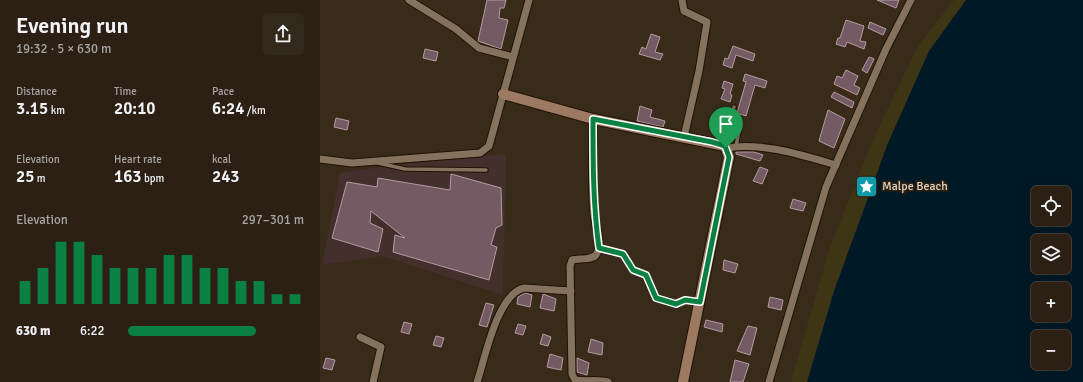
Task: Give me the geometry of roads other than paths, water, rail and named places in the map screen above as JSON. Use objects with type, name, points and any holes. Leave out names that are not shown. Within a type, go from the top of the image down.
[{"type":"street","points":[[320,159],[352,164],[480,153],[489,146],[528,0]]},
{"type":"street","points":[[682,0],[684,11],[707,22],[699,71],[684,137]]},
{"type":"street","points":[[769,382],[826,188],[886,48],[911,0]]},
{"type":"street","points":[[412,1],[456,29],[479,48],[513,57]]},
{"type":"street","points":[[503,94],[593,119],[712,142],[725,146],[754,147],[836,164]]},
{"type":"street","points":[[593,119],[592,185],[594,214],[599,248],[597,255],[592,258],[580,257],[572,260],[570,266],[572,374],[575,380],[600,380],[608,382]]},
{"type":"street","points":[[683,382],[731,147]]},
{"type":"street","points":[[477,382],[490,333],[502,311],[518,289],[524,288],[571,291]]},
{"type":"street","points":[[360,337],[381,347],[373,382]]},
{"type":"lane","points":[[731,147],[740,126],[729,123],[734,107]]},
{"type":"lane","points":[[372,162],[405,169],[486,170]]},
{"type":"water","points":[[966,0],[1083,0],[1083,382],[807,382],[834,291],[888,143],[929,51]]},
{"type":"place","name":"Malpe Beach","points":[[867,186]]}]
